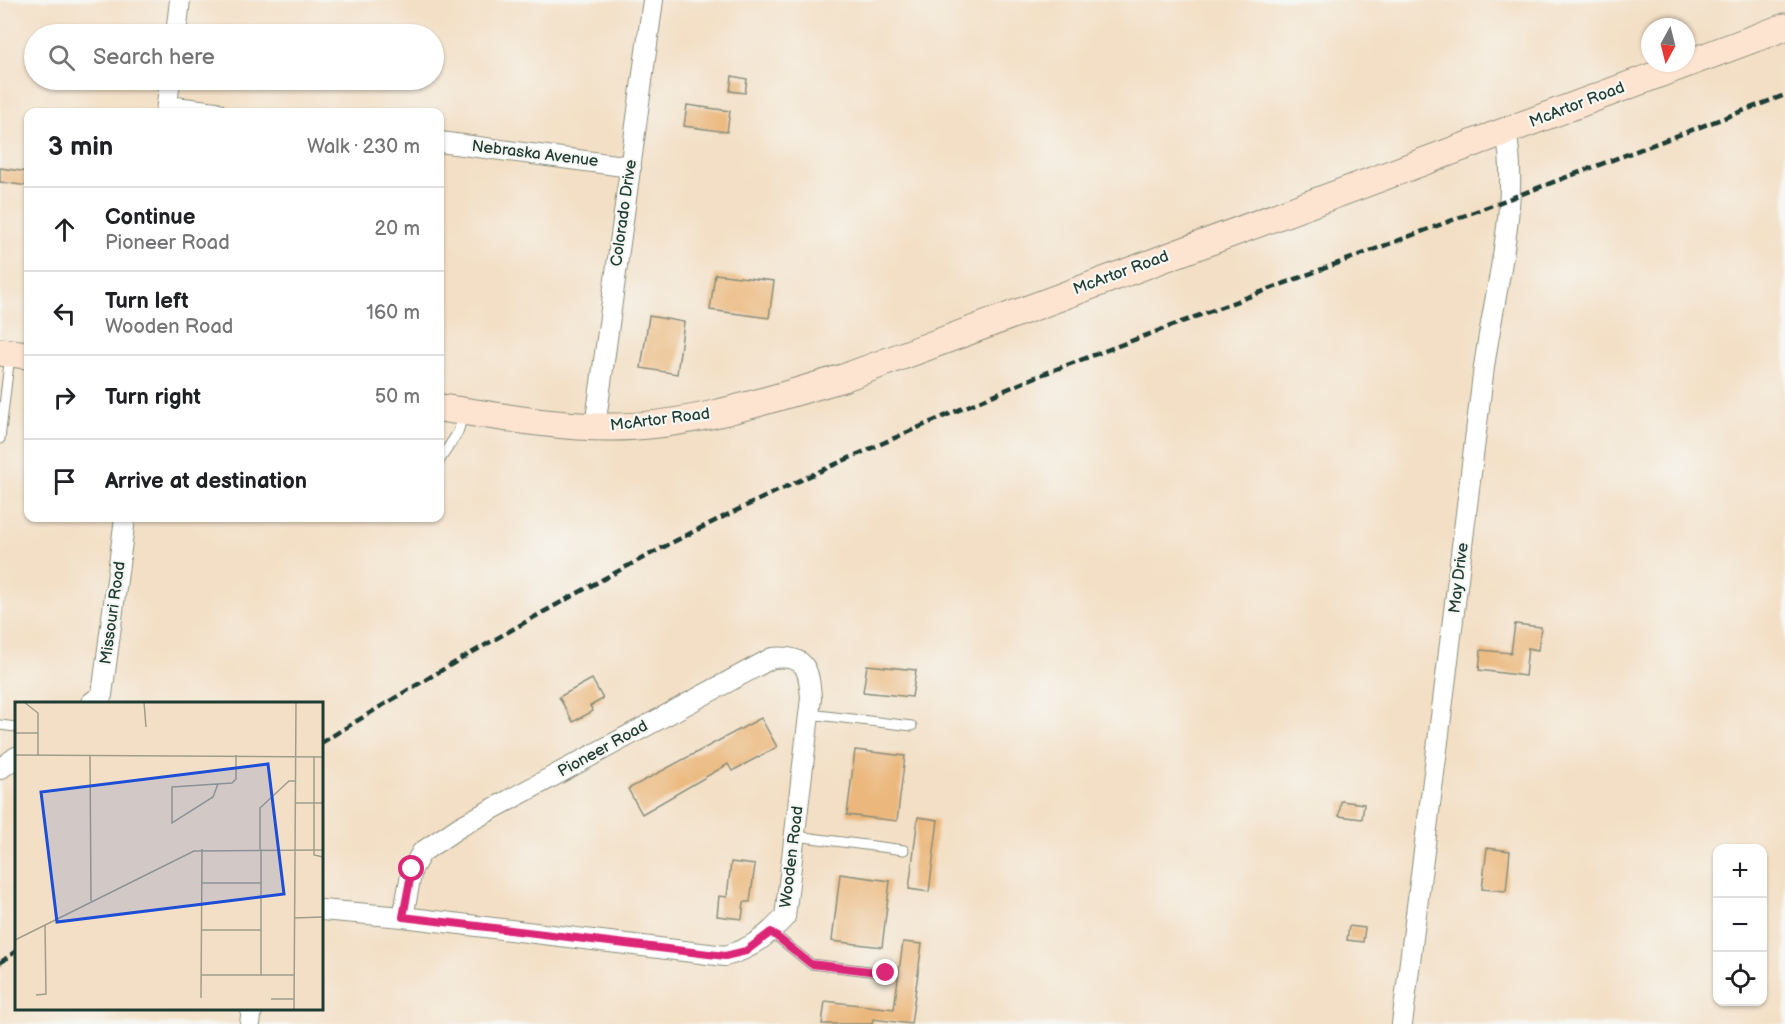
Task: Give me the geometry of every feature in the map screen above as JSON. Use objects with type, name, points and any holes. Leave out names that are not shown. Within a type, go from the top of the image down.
[{"type":"main road","name":"McArtor Road","points":[[452,410],[595,427],[660,423],[736,409],[843,378],[1785,27]]},
{"type":"street","points":[[177,24],[180,0]]},
{"type":"street","name":"Colorado Drive","points":[[595,427],[653,0]]},
{"type":"street","points":[[166,108],[169,90]]},
{"type":"street","name":"May Drive","points":[[1402,1024],[1486,354],[1510,198],[1510,152],[1506,132]]},
{"type":"street","name":"Nebraska Avenue","points":[[444,143],[631,167]]},
{"type":"street","name":"Missouri Road","points":[[92,702],[102,695],[124,522]]},
{"type":"street","name":"Pioneer Road","points":[[403,917],[412,869],[422,852],[461,826],[772,658],[791,656],[802,662],[810,678],[810,714]]},
{"type":"street","name":"Wooden Road","points":[[322,910],[403,917],[725,956],[746,951],[771,932],[785,917],[810,714]]},
{"type":"street","points":[[0,769],[15,758]]},
{"type":"street","points":[[250,1024],[252,1009]]},
{"type":"lane","points":[[0,439],[13,353]]},
{"type":"lane","points":[[444,454],[458,432],[452,410]]},
{"type":"lane","points":[[810,714],[912,726]]},
{"type":"lane","points":[[0,725],[15,727]]},
{"type":"lane","points":[[796,837],[904,850]]},
{"type":"lane","points":[[771,932],[811,964],[886,973]]},
{"type":"building","points":[[732,76],[747,79],[745,93],[730,91]]},
{"type":"building","points":[[687,105],[730,111],[727,132],[684,126]]},
{"type":"building","points":[[0,168],[24,171],[24,185],[0,182]]},
{"type":"building","points":[[715,274],[774,281],[769,318],[710,310]]},
{"type":"building","points":[[649,316],[684,322],[677,374],[641,368]]},
{"type":"building","points":[[1515,624],[1541,627],[1538,650],[1528,648],[1525,676],[1479,670],[1481,650],[1511,653]]},
{"type":"building","points":[[867,665],[916,670],[912,697],[863,692]]},
{"type":"building","points":[[592,679],[603,699],[590,706],[593,711],[573,722],[559,697]]},
{"type":"building","points":[[761,718],[777,747],[732,771],[728,764],[642,814],[628,789]]},
{"type":"building","points":[[855,750],[905,756],[897,821],[847,815]]},
{"type":"building","points":[[1341,801],[1364,804],[1362,819],[1339,816]]},
{"type":"building","points":[[918,817],[938,820],[929,892],[909,889]]},
{"type":"building","points":[[1487,848],[1510,851],[1506,891],[1482,889]]},
{"type":"building","points":[[731,862],[755,865],[750,902],[744,902],[742,919],[717,916],[719,896],[727,897]]},
{"type":"building","points":[[840,874],[890,881],[882,947],[832,941]]},
{"type":"building","points":[[1349,926],[1365,928],[1363,942],[1347,940]]},
{"type":"building","points":[[903,942],[922,944],[911,1024],[873,1019],[872,1024],[822,1024],[825,1001],[894,1009]]},
{"type":"railway","points":[[322,742],[410,689],[591,586],[727,515],[859,454],[1038,376],[1785,95]]},
{"type":"railway","points":[[0,963],[15,952]]},
{"type":"route","points":[[412,869],[403,917],[725,956],[746,951],[771,932],[811,964],[886,973]]}]
